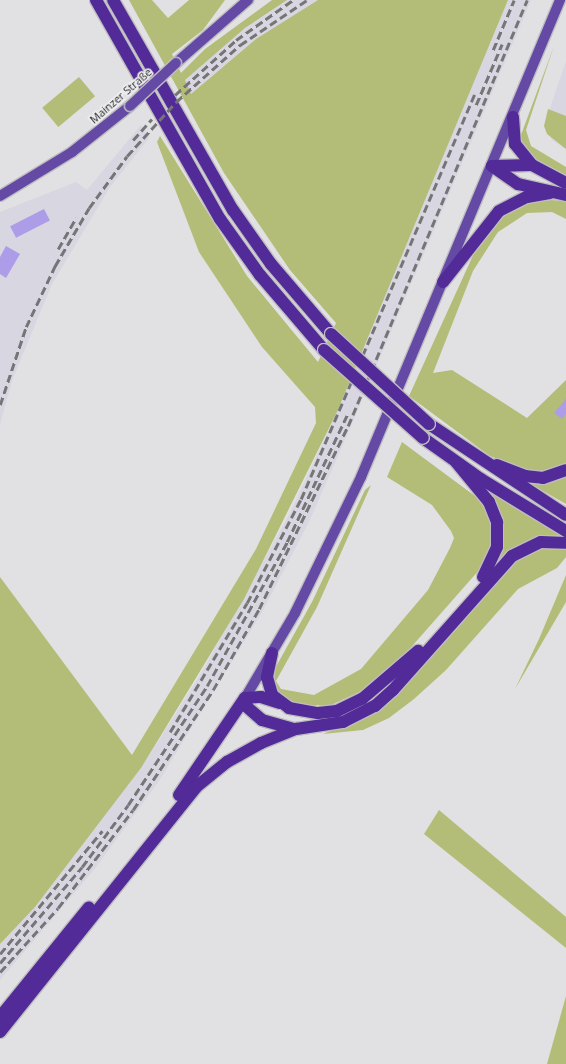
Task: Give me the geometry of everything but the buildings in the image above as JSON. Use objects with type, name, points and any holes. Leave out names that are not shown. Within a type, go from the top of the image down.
[{"type":"highway","points":[[96,0],[220,219],[260,275],[324,350],[423,438],[456,462],[566,531]]},
{"type":"highway","points":[[113,0],[233,210],[290,288],[331,334],[429,424],[463,449],[566,515]]},
{"type":"highway","points":[[512,117],[515,144],[532,165],[566,183]]},
{"type":"highway","points":[[492,166],[532,165]]},
{"type":"highway","points":[[492,166],[518,184],[550,193],[566,195]]},
{"type":"highway","points":[[443,282],[499,211],[527,197],[550,193]]},
{"type":"highway","points":[[463,449],[525,476],[543,478],[566,470]]},
{"type":"highway","points":[[245,698],[261,698],[299,711],[323,713],[346,708],[362,699],[413,656],[487,572],[497,547],[495,515],[490,502],[456,462]]},
{"type":"highway","points":[[0,1032],[183,800],[211,774],[256,746],[296,729],[337,723],[375,706],[394,690],[512,556],[541,542],[566,543]]},
{"type":"highway","points":[[272,653],[267,686],[280,704]]},
{"type":"highway","points":[[245,698],[247,707],[262,720],[296,729]]},
{"type":"highway","points":[[146,847],[173,804],[245,698]]},
{"type":"highway","points":[[0,1018],[173,804]]},
{"type":"main road","name":"Mainzer Straße","points":[[0,196],[72,152],[130,106],[176,63],[248,0]]},
{"type":"main road","points":[[245,698],[272,653],[320,566],[355,491],[492,166],[560,0]]},
{"type":"shaded area","points":[[287,0],[318,0],[256,39],[191,94],[184,80],[245,28]]},
{"type":"shaded area","points":[[508,0],[531,0],[309,522],[262,612],[159,781],[93,871],[0,980],[0,944],[35,907],[141,768],[199,677],[290,513],[337,412]]},
{"type":"shaded area","points":[[566,61],[566,149],[552,140],[544,126]]},
{"type":"shaded area","points":[[141,125],[149,138],[110,187],[52,284],[13,378],[0,424],[0,212],[76,182],[87,190]]},
{"type":"green space","points":[[129,0],[152,0],[168,18],[189,0],[225,0],[203,30],[172,54],[181,73],[205,49],[272,0],[287,0],[245,28],[185,80],[191,94],[256,39],[318,0],[508,0],[337,412],[244,599],[141,768],[35,907],[0,944],[0,577],[132,755],[256,549],[316,423],[315,407],[262,347],[199,252],[157,142],[160,136],[247,276],[318,362],[336,323],[290,270],[224,173]]},
{"type":"green space","points":[[554,46],[526,130],[531,146],[566,167],[566,175],[533,158],[522,144],[521,135]]},
{"type":"green space","points":[[79,77],[95,96],[58,127],[42,108]]},
{"type":"green space","points":[[548,109],[566,116],[566,149],[547,134],[544,126]]},
{"type":"green space","points":[[551,200],[566,201],[566,219],[552,212],[527,213],[498,232],[473,271],[433,373],[452,370],[527,418],[566,380],[566,463],[538,474],[490,456],[409,396],[480,240],[502,215],[525,204]]},
{"type":"green space","points":[[402,442],[479,499],[490,515],[493,534],[487,561],[406,653],[366,689],[331,705],[290,705],[272,692],[273,672],[312,602],[365,490],[371,485],[317,607],[276,681],[281,689],[314,695],[361,669],[428,590],[450,548],[454,538],[451,531],[432,505],[387,477]]},
{"type":"green space","points":[[566,475],[566,504],[520,478]]},
{"type":"green space","points":[[477,484],[563,536],[542,537],[519,545],[493,568],[501,548]]},
{"type":"green space","points":[[543,547],[566,548],[566,557],[557,568],[518,589],[446,670],[414,699],[389,718],[363,730],[323,734],[368,715],[518,557]]},
{"type":"green space","points":[[566,575],[566,602],[515,689],[539,639]]},
{"type":"green space","points":[[439,810],[566,917],[566,948],[424,834]]},
{"type":"green space","points":[[566,996],[566,1064],[547,1064]]},
{"type":"railway","points":[[175,95],[236,40],[293,0]]},
{"type":"railway","points":[[0,405],[26,327],[55,266],[89,208],[127,156],[176,102],[240,45],[307,0]]},
{"type":"railway","points":[[493,50],[514,0]]},
{"type":"railway","points":[[0,972],[58,908],[133,810],[213,690],[259,609],[348,426],[527,0]]},
{"type":"railway","points":[[476,105],[502,44]]},
{"type":"railway","points":[[170,732],[247,603],[301,499],[475,94]]},
{"type":"railway","points":[[133,140],[152,119]]},
{"type":"railway","points":[[58,249],[76,218]]},
{"type":"railway","points":[[0,963],[82,867],[128,805],[207,686],[287,542],[348,413]]},
{"type":"railway","points":[[0,954],[102,831]]}]
